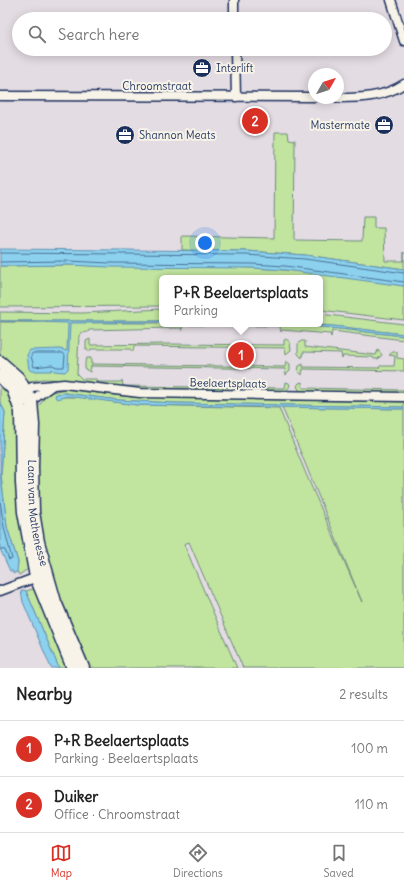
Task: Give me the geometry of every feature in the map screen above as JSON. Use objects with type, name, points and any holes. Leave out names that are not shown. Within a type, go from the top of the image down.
[{"type":"street","points":[[234,0],[234,12]]},
{"type":"street","points":[[391,0],[404,41]]},
{"type":"street","points":[[235,56],[236,97]]},
{"type":"street","points":[[344,98],[374,96],[386,93],[404,84]]},
{"type":"street","name":"Chroomstraat","points":[[0,96],[308,98]]},
{"type":"street","name":"Laan van Mathenesse","points":[[0,362],[18,378],[25,398],[22,421],[22,483],[24,512],[41,576],[73,668]]},
{"type":"street","name":"Laan van Mathenesse","points":[[0,376],[25,398]]},
{"type":"street","name":"Beelaertsplaats","points":[[25,398],[38,386],[71,384],[140,393],[404,397]]},
{"type":"street","points":[[25,398],[53,385]]},
{"type":"street","points":[[0,591],[41,576]]},
{"type":"street","name":"Laan van Mathenesse","points":[[41,576],[55,602],[83,668]]},
{"type":"green space","points":[[275,132],[288,132],[289,139],[295,140],[294,240],[362,241],[363,217],[374,217],[374,228],[384,228],[385,261],[404,261],[404,269],[305,255],[246,251],[182,250],[182,236],[274,238]]},
{"type":"green space","points":[[69,265],[229,267],[271,269],[328,275],[404,286],[404,320],[323,310],[323,275],[159,275],[159,306],[0,307],[0,266]]},
{"type":"green space","points":[[159,309],[159,321],[0,321],[0,312],[82,313]]},
{"type":"green space","points":[[323,314],[404,324],[404,334],[323,325]]},
{"type":"green space","points":[[0,322],[159,323],[159,327],[183,327],[182,331],[181,328],[173,328],[89,330],[88,332],[81,333],[79,336],[77,374],[82,379],[96,379],[97,382],[121,382],[122,380],[123,386],[285,388],[286,382],[289,383],[290,386],[286,391],[136,389],[69,380],[44,379],[30,381],[25,379],[0,360]]},
{"type":"green space","points":[[280,327],[322,327],[404,336],[404,340],[332,331],[331,337],[330,334],[282,330],[281,332]]},
{"type":"green space","points":[[90,339],[90,345],[284,345],[284,340],[286,339],[290,342],[291,350],[286,354],[285,348],[134,346],[133,352],[130,349],[91,349],[90,351],[86,349],[86,341]]},
{"type":"green space","points":[[301,341],[305,341],[305,347],[376,355],[378,350],[382,355],[378,359],[374,359],[373,357],[343,356],[342,359],[341,353],[303,352],[302,358],[298,354],[298,344]]},
{"type":"green space","points":[[393,352],[397,352],[397,358],[404,359],[404,371],[303,369],[302,375],[298,371],[299,366],[303,364],[303,367],[379,368],[380,366],[394,366],[395,356],[389,355]]},
{"type":"green space","points":[[87,358],[91,358],[91,364],[285,367],[286,361],[290,364],[290,371],[286,375],[285,369],[91,366],[90,372],[85,369],[85,362]]},
{"type":"green space","points":[[0,379],[15,401],[29,555],[28,569],[19,575],[16,570],[18,562],[7,527],[1,475],[5,412],[0,402]]},
{"type":"green space","points":[[302,382],[303,388],[404,390],[404,393],[303,391],[299,390],[297,386]]},
{"type":"green space","points":[[65,389],[132,397],[404,402],[404,407],[173,403],[118,400],[64,393],[61,397],[80,397],[137,405],[279,408],[362,602],[282,407],[404,409],[404,668],[243,668],[189,542],[184,544],[237,668],[86,668],[53,586],[35,490],[36,410],[48,393]]},
{"type":"green space","points":[[33,589],[37,593],[71,668],[59,668],[26,591]]},
{"type":"water","points":[[0,249],[246,251],[305,255],[404,269],[404,286],[285,270],[252,268],[109,267],[69,265],[0,266]]},
{"type":"water","points":[[0,321],[159,321],[70,323],[68,369],[65,372],[54,371],[52,369],[51,371],[31,371],[29,369],[27,355],[30,350],[60,349],[67,351],[68,323]]},
{"type":"water","points":[[323,325],[334,326],[404,334],[404,336],[322,327]]},
{"type":"water","points":[[64,393],[118,400],[173,403],[404,407],[404,409],[137,405],[67,396],[57,399],[55,397],[56,394]]},
{"type":"water","points":[[0,402],[5,412],[1,475],[7,527],[18,562],[17,572],[13,574],[13,571],[10,571],[0,549]]},
{"type":"water","points":[[21,591],[26,591],[59,668],[51,668],[23,602]]},
{"type":"place","name":"Interlift","points":[[202,68]]},
{"type":"place","name":"Duiker","points":[[255,121]]},
{"type":"place","name":"Mastermate","points":[[384,125]]},
{"type":"place","name":"Shannon Meats","points":[[125,135]]},
{"type":"place","name":"P+R Beelaertsplaats","points":[[241,355]]}]
